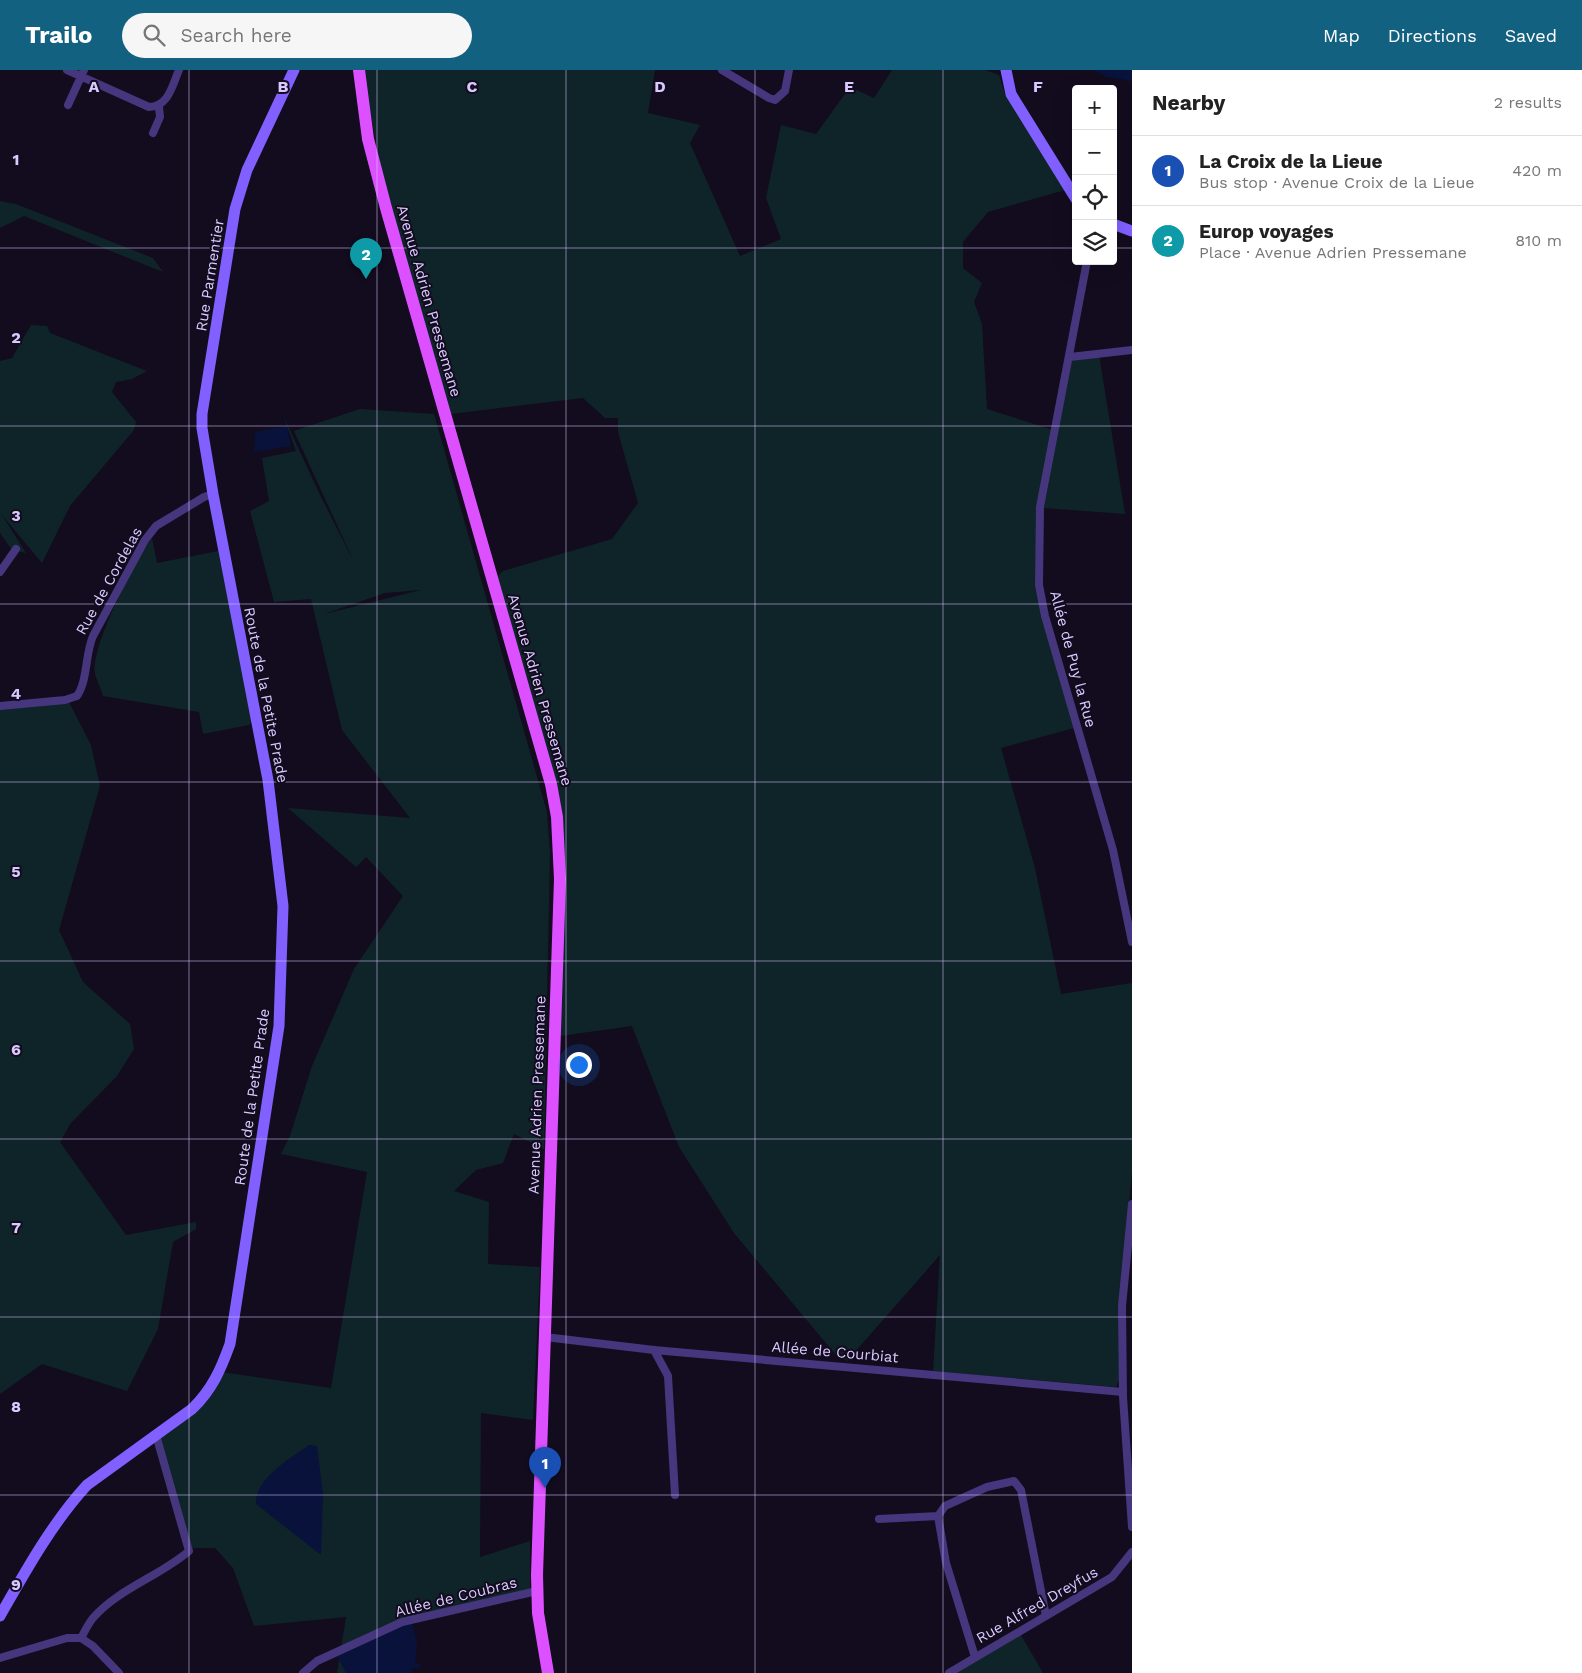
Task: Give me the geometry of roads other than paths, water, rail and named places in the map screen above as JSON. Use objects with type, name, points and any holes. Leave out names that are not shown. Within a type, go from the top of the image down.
[{"type":"main road","name":"Avenue Adrien Pressemane","points":[[359,70],[368,139],[386,208],[550,784],[557,817],[560,879],[537,1591],[548,1673]]},
{"type":"street","points":[[68,70],[82,73],[149,107],[159,107],[166,101],[179,70]]},
{"type":"street","name":"Rue Parmentier","points":[[213,494],[202,428],[202,414],[235,210],[247,170],[294,70]]},
{"type":"street","points":[[722,70],[768,98],[775,100],[782,96],[785,91],[788,70]]},
{"type":"street","points":[[1006,70],[1011,94],[1072,192]]},
{"type":"street","points":[[68,105],[82,73]]},
{"type":"street","points":[[153,133],[160,117],[159,107]]},
{"type":"street","points":[[1117,225],[1132,230]]},
{"type":"street","name":"Allée de Puy la Rue","points":[[1086,265],[1040,507],[1039,585],[1045,616],[1113,850],[1132,942]]},
{"type":"street","points":[[1070,357],[1132,350]]},
{"type":"street","name":"Rue de Cordelas","points":[[0,706],[65,700],[77,696],[81,687],[87,650],[93,636],[145,540],[156,526],[204,497],[213,494]]},
{"type":"street","name":"Route de la Petite Prade","points":[[0,1616],[60,1520],[79,1494],[87,1485],[205,1397],[219,1373],[230,1344],[279,1026],[283,906],[276,834],[268,780],[213,494]]},
{"type":"street","points":[[0,572],[16,550]]},
{"type":"street","points":[[1132,1204],[1122,1306],[1123,1392],[1132,1527]]},
{"type":"street","name":"Allée de Courbiat","points":[[545,1337],[654,1350],[1123,1392]]},
{"type":"street","points":[[654,1350],[668,1376],[675,1496]]},
{"type":"street","points":[[81,1638],[92,1619],[108,1604],[174,1564],[189,1551],[156,1435]]},
{"type":"street","points":[[975,1657],[946,1563],[938,1516],[945,1506],[987,1487],[1014,1481],[1020,1490],[1046,1616]]},
{"type":"street","points":[[879,1519],[938,1516]]},
{"type":"street","name":"Rue Alfred Dreyfus","points":[[948,1673],[1112,1577],[1132,1552]]},
{"type":"street","name":"Allée de Coubras","points":[[303,1673],[317,1661],[402,1622],[537,1591]]},
{"type":"street","points":[[0,1658],[68,1638],[81,1638],[93,1646],[118,1673]]},
{"type":"place","name":"Europ voyages","points":[[366,279]]},
{"type":"place","name":"La Croix de la Lieue","points":[[545,1488]]}]
